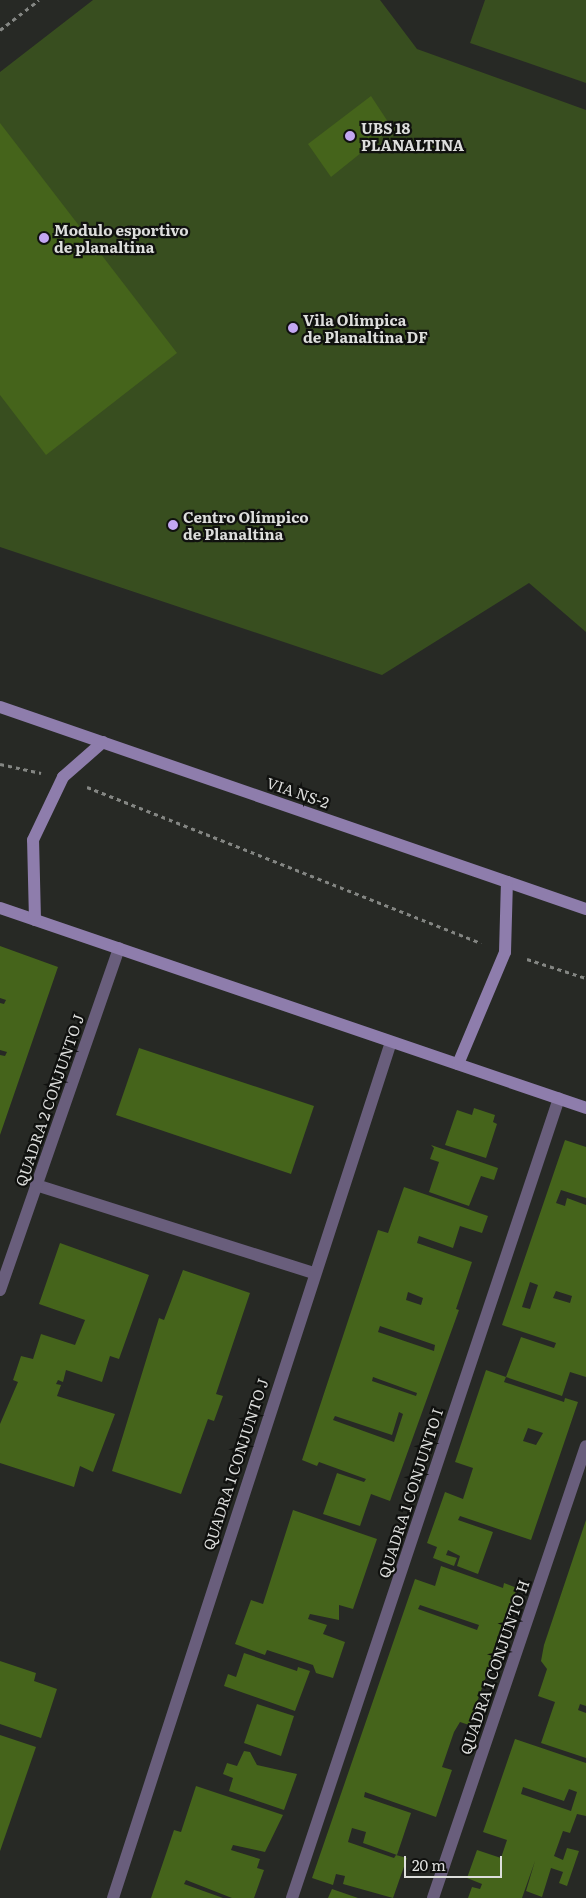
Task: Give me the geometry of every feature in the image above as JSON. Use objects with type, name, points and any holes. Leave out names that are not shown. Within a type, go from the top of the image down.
[{"type":"street","name":"VIA NS-2","points":[[0,707],[586,909]]},
{"type":"street","points":[[35,920],[32,840],[63,777],[103,742]]},
{"type":"street","points":[[458,1064],[506,952],[507,882]]},
{"type":"street","points":[[0,908],[586,1108]]},
{"type":"street","name":"QUADRA 2 CONJUNTO J","points":[[0,1290],[119,948]]},
{"type":"street","name":"QUADRA 1 CONJUNTO J","points":[[113,1898],[314,1273],[391,1042]]},
{"type":"street","name":"QUADRA 1 CONJUNTO I","points":[[292,1898],[559,1098]]},
{"type":"street","points":[[36,1185],[314,1273]]},
{"type":"street","name":"QUADRA 1 CONJUNTO H","points":[[433,1898],[586,1446]]},
{"type":"path","points":[[0,30],[39,0]]},
{"type":"path","points":[[0,764],[63,777],[506,952],[586,978]]},
{"type":"green space","name":"Vila Olímpica de Planaltina DF","points":[[93,0],[380,0],[417,49],[586,110],[586,632],[529,583],[382,675],[0,547],[0,72]]},
{"type":"green space","points":[[485,0],[586,0],[586,83],[470,43]]},
{"type":"building","name":"UBS 18 PLANALTINA","points":[[371,96],[392,128],[331,177],[308,144]]},
{"type":"building","name":"Modulo esportivo de planaltina","points":[[0,123],[177,353],[46,455],[0,395]]},
{"type":"building","points":[[0,946],[58,967],[0,1135],[0,1055],[5,1056],[7,1052],[0,1050],[0,1003],[4,1004],[6,1000],[0,998]]},
{"type":"building","points":[[139,1048],[314,1106],[291,1174],[116,1115]]},
{"type":"building","points":[[474,1108],[495,1115],[493,1122],[497,1124],[486,1158],[445,1145],[457,1110],[472,1115]]},
{"type":"building","points":[[565,1140],[586,1147],[586,1198],[561,1190],[556,1203],[565,1206],[567,1198],[586,1205],[586,1377],[570,1372],[562,1396],[506,1377],[521,1337],[554,1348],[556,1343],[502,1325]],"holes":[[[530,1282],[538,1285],[530,1309],[522,1307]],[[556,1291],[572,1296],[570,1303],[553,1298]]]},
{"type":"building","points":[[431,1145],[498,1168],[494,1180],[481,1176],[469,1206],[429,1192],[439,1162],[430,1159],[434,1148]]},
{"type":"building","points":[[404,1187],[488,1216],[482,1233],[460,1226],[453,1248],[419,1236],[417,1243],[472,1262],[456,1309],[459,1310],[390,1501],[371,1494],[360,1526],[323,1514],[337,1473],[364,1482],[366,1479],[319,1462],[317,1466],[302,1460],[378,1230],[388,1233]],"holes":[[[408,1292],[423,1298],[421,1305],[406,1300]],[[380,1326],[435,1345],[434,1351],[378,1332]],[[373,1377],[417,1393],[416,1396],[372,1381]],[[399,1412],[403,1414],[394,1442],[333,1420],[335,1416],[392,1435]]]},
{"type":"building","points":[[60,1243],[149,1275],[119,1359],[110,1356],[102,1382],[66,1370],[63,1382],[58,1380],[56,1384],[61,1385],[57,1396],[115,1414],[93,1472],[80,1466],[74,1487],[0,1463],[0,1424],[18,1382],[13,1380],[21,1356],[33,1359],[41,1334],[75,1345],[85,1320],[39,1304]]},
{"type":"building","points":[[183,1270],[250,1293],[216,1394],[223,1396],[214,1421],[208,1419],[181,1494],[112,1471],[159,1318],[164,1320]]},
{"type":"building","points":[[486,1370],[506,1377],[504,1382],[564,1402],[565,1398],[578,1402],[531,1540],[460,1516],[458,1520],[493,1532],[478,1574],[457,1566],[460,1556],[448,1550],[446,1555],[457,1558],[454,1566],[433,1558],[437,1547],[427,1543],[445,1492],[463,1499],[473,1468],[455,1462]],"holes":[[[528,1428],[543,1433],[536,1445],[523,1441]]]},
{"type":"building","points":[[293,1510],[377,1539],[353,1609],[339,1605],[339,1620],[310,1614],[308,1619],[327,1625],[323,1634],[345,1642],[333,1678],[316,1673],[313,1665],[267,1650],[265,1655],[235,1644],[251,1600],[263,1604]]},
{"type":"building","points":[[586,1520],[586,1706],[580,1704],[578,1710],[586,1713],[586,1758],[541,1743],[555,1702],[538,1696],[547,1669],[541,1661],[544,1645]]},
{"type":"building","points":[[441,1566],[503,1588],[504,1583],[517,1588],[469,1725],[460,1722],[454,1732],[442,1767],[452,1770],[436,1817],[365,1792],[364,1797],[411,1813],[397,1855],[363,1843],[366,1832],[352,1828],[348,1842],[394,1858],[396,1855],[407,1858],[393,1898],[343,1884],[345,1876],[336,1874],[333,1885],[312,1878],[415,1579],[435,1586]],"holes":[[[420,1605],[479,1625],[477,1630],[418,1609]]]},
{"type":"building","points":[[244,1653],[297,1671],[298,1667],[310,1671],[295,1711],[224,1686],[228,1674],[236,1677]]},
{"type":"building","points":[[0,1661],[36,1673],[34,1681],[57,1689],[41,1738],[0,1724]]},
{"type":"building","points":[[257,1704],[294,1716],[281,1756],[244,1743]]},
{"type":"building","points":[[0,1735],[36,1747],[0,1851]]},
{"type":"building","points":[[515,1739],[586,1763],[586,1816],[577,1814],[570,1833],[563,1831],[554,1856],[563,1860],[567,1848],[579,1851],[567,1886],[559,1883],[563,1872],[551,1868],[542,1897],[526,1891],[535,1861],[522,1898],[468,1898],[472,1887],[480,1889],[482,1884],[467,1878],[477,1850],[501,1858],[507,1840],[483,1832]],"holes":[[[523,1787],[564,1801],[569,1789],[577,1792],[571,1811],[521,1794]]]},
{"type":"building","points":[[244,1751],[250,1752],[257,1765],[297,1774],[284,1810],[229,1791],[233,1778],[223,1774],[227,1763],[237,1766]]},
{"type":"building","points":[[196,1786],[283,1815],[265,1852],[233,1845],[231,1850],[260,1859],[257,1868],[264,1870],[254,1898],[232,1898],[186,1880],[184,1884],[223,1898],[151,1898],[174,1830],[181,1832]]},
{"type":"building","points":[[332,1889],[358,1898],[328,1898]]},
{"type":"place","name":"UBS 18 PLANALTINA","points":[[350,136]]},
{"type":"place","name":"Modulo esportivo de planaltina","points":[[44,238]]},
{"type":"place","name":"Vila Olímpica de Planaltina DF","points":[[293,328]]},
{"type":"place","name":"Centro Olímpico de Planaltina","points":[[173,525]]}]
